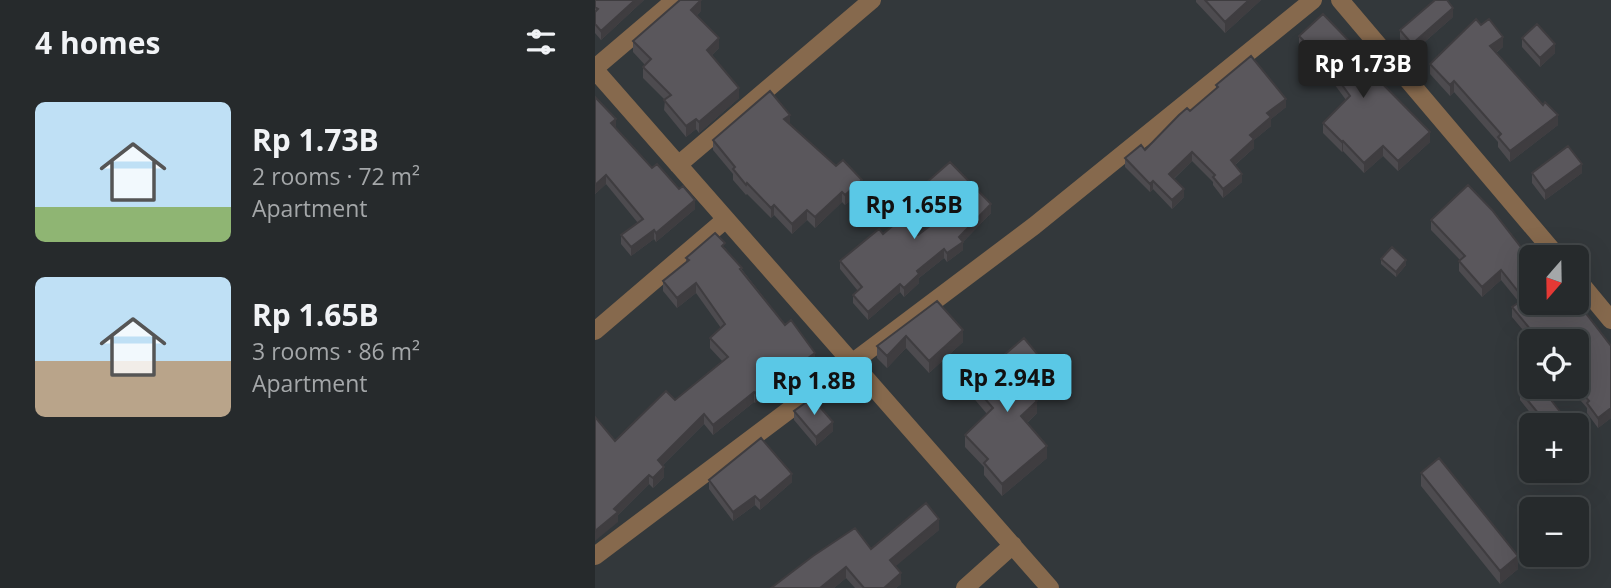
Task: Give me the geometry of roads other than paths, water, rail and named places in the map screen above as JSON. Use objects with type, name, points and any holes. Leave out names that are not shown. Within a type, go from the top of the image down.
[{"type":"street","points":[[675,0],[595,69],[1051,588]]},
{"type":"street","points":[[678,165],[872,0]]},
{"type":"street","points":[[595,556],[1034,226],[1313,0]]},
{"type":"street","points":[[1340,0],[1548,245]]},
{"type":"street","points":[[595,331],[726,219]]},
{"type":"street","points":[[1589,293],[1611,320]]},
{"type":"street","points":[[965,588],[1013,545]]}]
